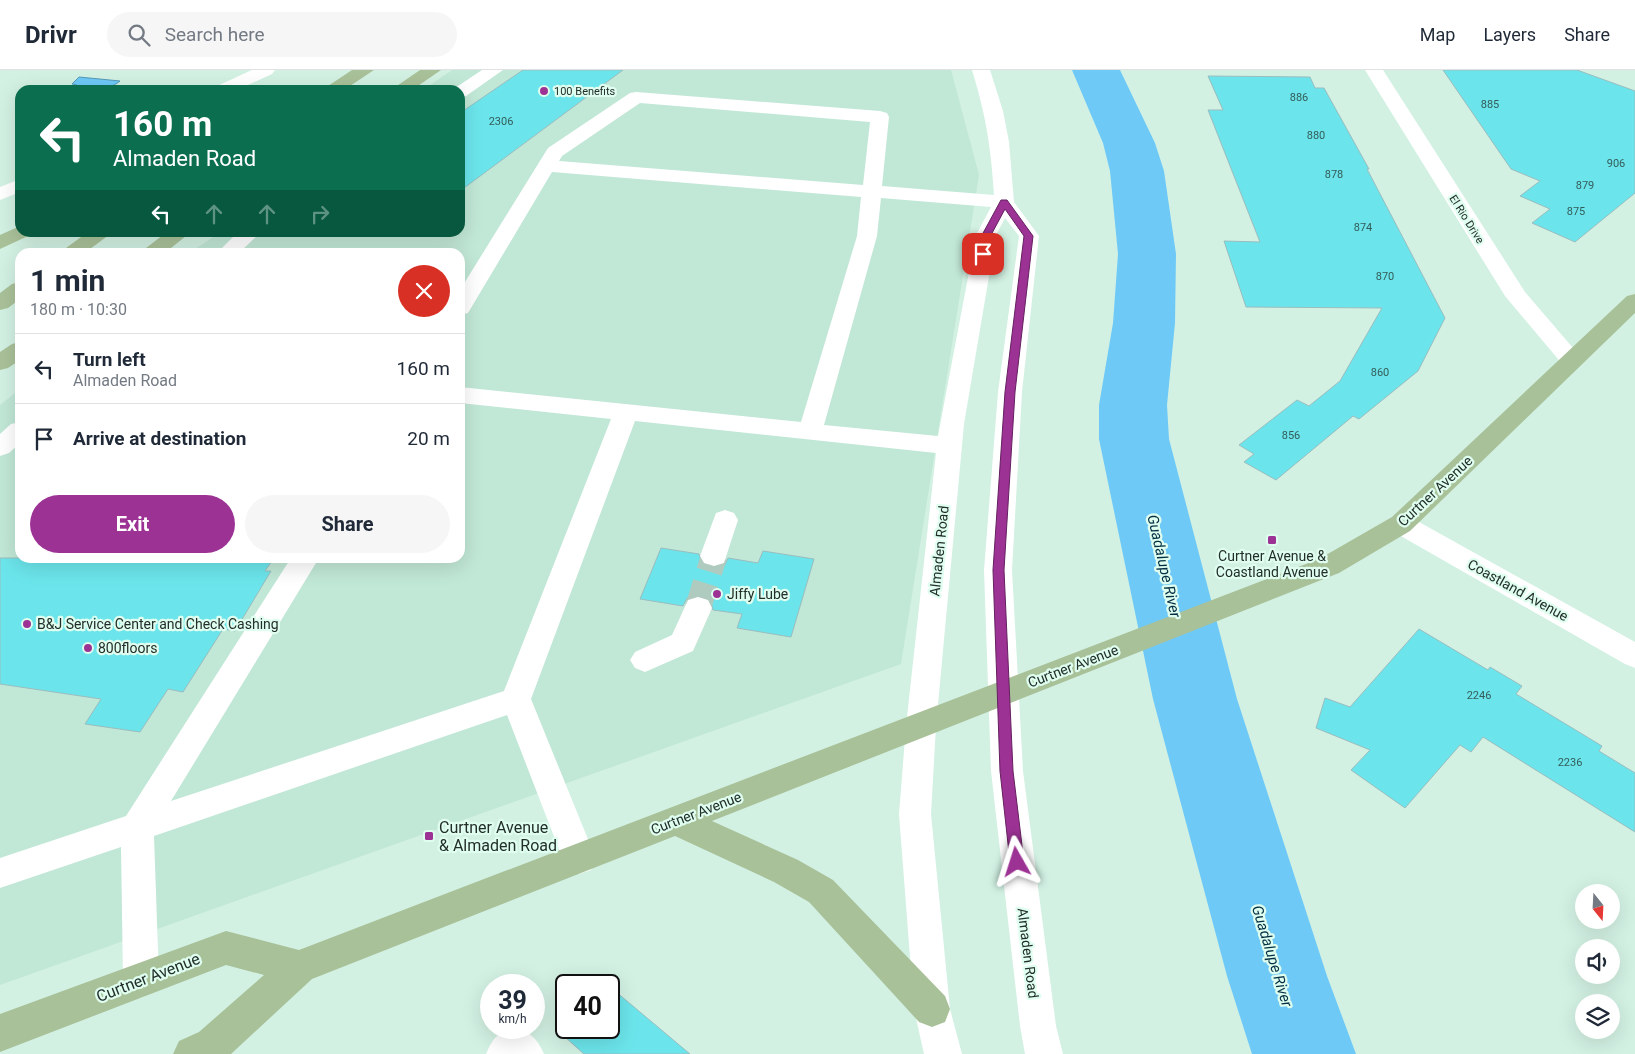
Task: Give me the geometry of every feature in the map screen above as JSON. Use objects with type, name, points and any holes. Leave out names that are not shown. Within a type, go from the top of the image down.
[{"type":"main road","points":[[339,85],[365,70]]},
{"type":"main road","points":[[408,85],[432,70]]},
{"type":"main road","points":[[0,243],[15,235]]},
{"type":"main road","points":[[79,248],[96,237]]},
{"type":"main road","points":[[158,248],[173,237]]},
{"type":"main road","points":[[0,303],[15,292]]},
{"type":"main road","name":"Curtner Avenue","points":[[192,1054],[212,1046],[299,968],[1329,566],[1401,524],[1635,301]]},
{"type":"main road","points":[[0,364],[15,353]]},
{"type":"main road","points":[[677,821],[786,871],[821,891],[932,1009]]},
{"type":"main road","name":"Curtner Avenue","points":[[0,1033],[226,948],[299,968]]},
{"type":"street","points":[[234,85],[266,70]]},
{"type":"street","points":[[465,89],[494,70]]},
{"type":"street","points":[[547,166],[872,190],[1004,202],[1000,142],[994,111],[981,70]]},
{"type":"street","name":"El Rio Drive","points":[[1374,70],[1516,296],[1571,360]]},
{"type":"street","points":[[465,300],[555,152],[636,97],[880,117],[867,236],[810,432]]},
{"type":"street","points":[[0,194],[15,187]]},
{"type":"street","name":"Almaden Road","points":[[943,1054],[932,1009],[920,898],[915,814],[921,726],[949,446],[986,235],[1004,202],[1028,236],[1010,392],[998,570],[999,616],[1007,771],[1038,1026],[1044,1054]]},
{"type":"street","points":[[233,248],[245,237]]},
{"type":"street","points":[[465,396],[949,446]]},
{"type":"street","points":[[579,859],[516,699],[626,413]]},
{"type":"street","points":[[0,448],[15,434]]},
{"type":"street","points":[[714,556],[725,520]]},
{"type":"street","name":"Coastland Avenue","points":[[1401,524],[1635,656]]},
{"type":"street","points":[[141,980],[137,827],[302,563]]},
{"type":"street","points":[[645,660],[683,643],[698,608]]},
{"type":"street","points":[[0,873],[516,699]]},
{"type":"street","points":[[505,1054],[514,1045],[526,1054]]},
{"type":"shaded area","points":[[452,70],[951,70],[979,175],[901,664],[0,985],[0,405],[15,393],[15,563],[465,563],[465,248],[197,248],[213,237],[465,237],[465,85],[430,85]]},
{"type":"water","points":[[79,77],[120,81],[115,85],[72,84]]},
{"type":"building","points":[[523,70],[623,70],[465,187],[465,110]]},
{"type":"building","points":[[1443,70],[1577,70],[1635,91],[1635,193],[1575,242],[1532,223],[1550,209],[1520,196],[1540,181],[1511,169]]},
{"type":"building","points":[[1208,76],[1310,77],[1315,88],[1324,88],[1369,169],[1367,169],[1445,318],[1418,371],[1359,419],[1353,416],[1276,480],[1244,462],[1254,454],[1239,445],[1297,400],[1309,406],[1340,381],[1382,308],[1246,307],[1224,241],[1260,242],[1208,110],[1223,110]]},
{"type":"building","name":"Jiffy Lube","points":[[661,548],[699,554],[702,564],[713,568],[725,565],[728,558],[758,563],[763,551],[814,559],[791,637],[737,628],[742,614],[713,610],[710,599],[699,595],[687,598],[683,606],[640,599]]},
{"type":"building","points":[[0,558],[15,558],[15,563],[271,563],[265,571],[271,571],[235,631],[223,629],[183,692],[168,689],[140,732],[85,724],[101,699],[0,684]]},
{"type":"building","points":[[1419,629],[1488,670],[1490,667],[1522,686],[1516,694],[1602,746],[1599,751],[1635,773],[1635,832],[1483,737],[1471,752],[1460,745],[1405,808],[1351,770],[1370,750],[1316,728],[1325,698],[1350,707]]},
{"type":"building","points":[[620,995],[690,1054],[584,1054],[567,1039],[620,1039]]},
{"type":"waterway","name":"Guadalupe River","points":[[1096,70],[1129,143],[1137,171],[1147,254],[1144,323],[1133,405],[1134,439],[1195,699],[1277,976],[1304,1054]]},
{"type":"tunnel","points":[[698,608],[714,556]]},
{"type":"place","name":"100 Benefits","points":[[544,91]]},
{"type":"place","name":"Curtner Avenue & Coastland Avenue","points":[[1272,540]]},
{"type":"place","name":"Jiffy Lube","points":[[717,594]]},
{"type":"place","name":"B&J Service Center and Check Cashing","points":[[27,624]]},
{"type":"place","name":"800floors","points":[[88,648]]},
{"type":"place","name":"Curtner Avenue & Almaden Road","points":[[429,836]]},
{"type":"route","points":[[983,254],[986,235],[1004,202],[1028,236],[1010,392],[998,570],[1007,771],[1017,862]]}]
